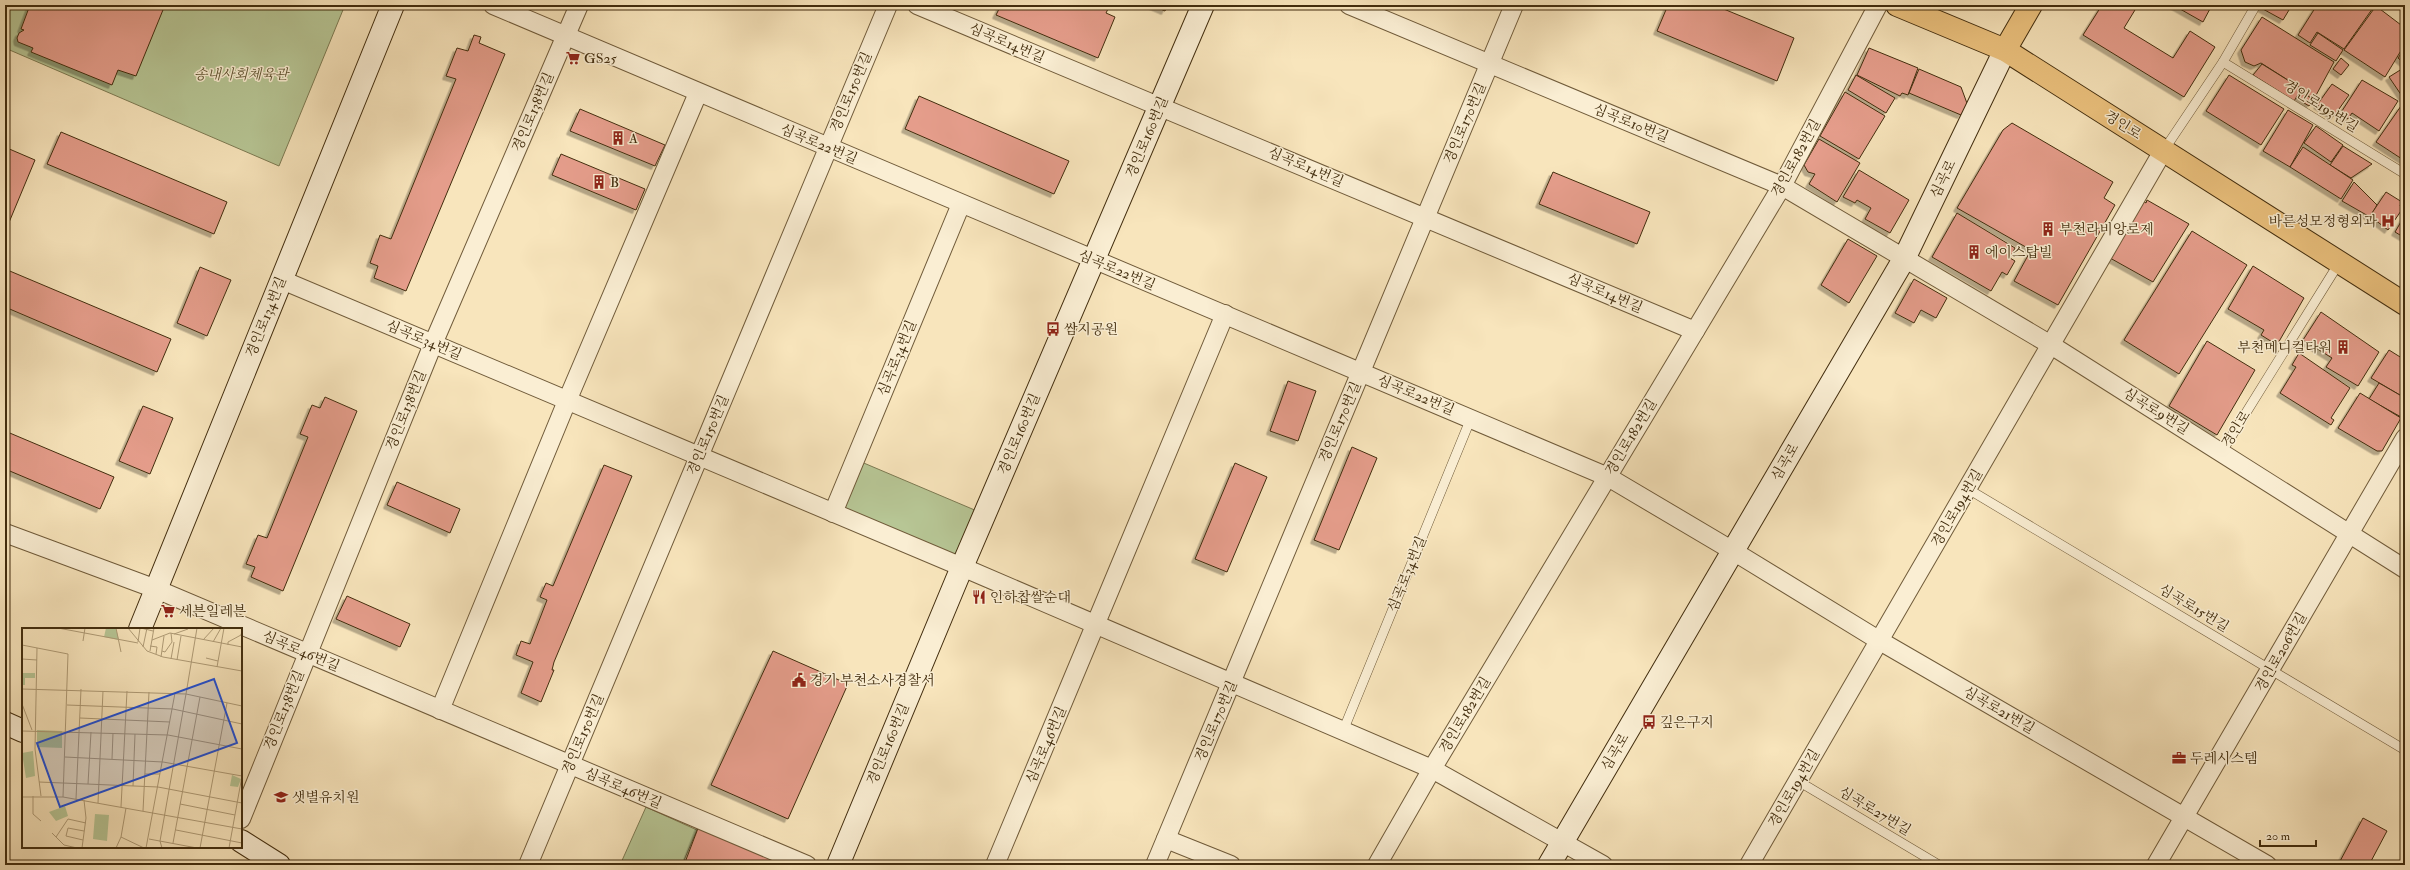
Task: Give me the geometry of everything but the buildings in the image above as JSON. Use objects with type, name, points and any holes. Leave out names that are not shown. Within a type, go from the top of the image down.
[{"type":"main road","name":"경인로","points":[[1897,5],[2005,50],[2405,304]]},
{"type":"main road","points":[[2005,50],[2031,5]]},
{"type":"street","name":"경인로134번길","points":[[140,628],[393,5]]},
{"type":"street","name":"심곡로22번길","points":[[493,5],[960,204],[1361,371],[1608,477],[1734,551]]},
{"type":"street","name":"경인로138번길","points":[[242,816],[433,344],[579,5]]},
{"type":"street","name":"경인로150번길","points":[[528,865],[888,5]]},
{"type":"street","name":"심곡로14번길","points":[[917,5],[1695,331]]},
{"type":"street","name":"경인로160번길","points":[[838,865],[962,567],[1203,5]]},
{"type":"street","name":"심곡로10번길","points":[[1349,5],[1489,65],[1782,186],[1904,259]]},
{"type":"street","name":"경인로170번길","points":[[1155,865],[1514,5]]},
{"type":"street","name":"경인로182번길","points":[[1377,865],[1432,769],[1782,186],[1878,5]]},
{"type":"street","name":"심곡로","points":[[1548,865],[1734,551],[1904,259],[2005,50]]},
{"type":"street","points":[[440,710],[567,401],[698,93]]},
{"type":"street","name":"경인로194번길","points":[[1749,865],[2163,151]]},
{"type":"street","name":"심곡로34번길","points":[[833,513],[960,204]]},
{"type":"street","name":"심곡로9번길","points":[[1904,259],[2051,345],[2405,569]]},
{"type":"street","name":"심곡로34번길","points":[[282,280],[962,567],[1432,769],[1603,865]]},
{"type":"street","points":[[1097,625],[1225,314]]},
{"type":"street","name":"경인로206번길","points":[[2156,865],[2405,438]]},
{"type":"street","name":"심곡로46번길","points":[[5,533],[156,589],[807,865]]},
{"type":"street","name":"심곡로21번길","points":[[1734,551],[1880,641],[2267,865]]},
{"type":"street","name":"심곡로46번길","points":[[995,865],[1097,625]]},
{"type":"street","points":[[5,723],[22,731]]},
{"type":"street","points":[[1166,839],[1231,865]]},
{"type":"street","points":[[242,842],[279,865]]},
{"type":"lane","points":[[2163,151],[2223,62],[2256,5]]},
{"type":"lane","name":"경인로193번길","points":[[2223,62],[2405,174]]},
{"type":"lane","name":"경인로","points":[[2221,453],[2339,263]]},
{"type":"lane","name":"심곡로34번길","points":[[1343,731],[1471,418]]},
{"type":"lane","name":"심곡로15번길","points":[[1968,489],[2405,750]]},
{"type":"lane","name":"심곡로27번길","points":[[1798,781],[1939,865]]},
{"type":"green space","name":"송내사회체육관","points":[[5,5],[345,5],[279,166],[5,48]]},
{"type":"green space","points":[[859,461],[977,511],[956,560],[840,509]]},
{"type":"green space","points":[[646,807],[697,830],[682,865],[620,865]]},
{"type":"place","name":"GS25","points":[[573,58]]},
{"type":"place","name":"A","points":[[618,138]]},
{"type":"place","name":"B","points":[[599,182]]},
{"type":"place","name":"바른성모정형외과","points":[[2388,221]]},
{"type":"place","name":"부천라비앙로제","points":[[2048,229]]},
{"type":"place","name":"에이스탑빌","points":[[1974,252]]},
{"type":"place","name":"쌈지공원","points":[[1053,329]]},
{"type":"place","name":"부천메디컬타워","points":[[2343,347]]},
{"type":"place","name":"인하찹쌀순대","points":[[979,597]]},
{"type":"place","name":"세븐일레븐","points":[[168,611]]},
{"type":"place","name":"경기 부천소사경찰서","points":[[799,680]]},
{"type":"place","name":"깊은구지","points":[[1649,722]]},
{"type":"place","name":"두레시스템","points":[[2179,758]]},
{"type":"place","name":"샛별유치원","points":[[281,797]]}]
